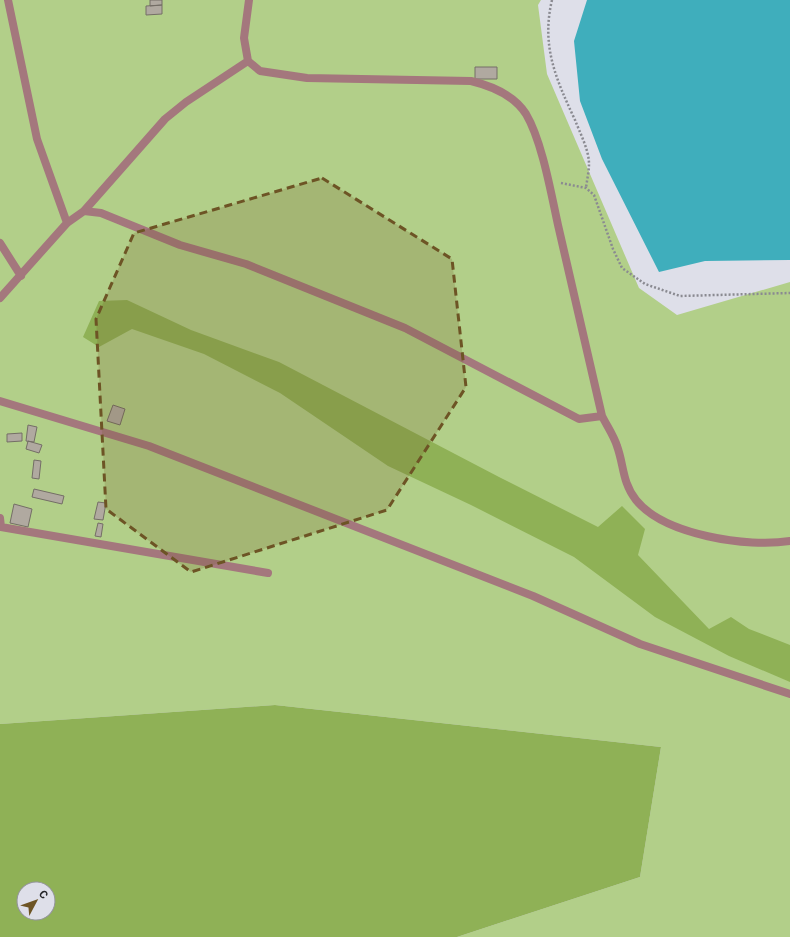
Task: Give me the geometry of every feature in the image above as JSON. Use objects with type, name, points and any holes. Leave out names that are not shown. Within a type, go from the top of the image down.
[{"type":"lane","points":[[8,0],[37,139],[67,223]]},
{"type":"lane","points":[[249,0],[244,38],[248,62],[260,71],[307,78],[471,81],[490,85],[515,100],[526,115],[535,135],[548,182],[602,416],[617,446],[623,476],[636,500],[652,513],[673,524],[700,535],[737,542],[790,541]]},
{"type":"lane","points":[[0,298],[67,223],[84,212],[165,119],[186,102],[248,62]]},
{"type":"lane","points":[[84,212],[101,213],[180,245],[246,264],[315,290],[405,328],[579,419],[602,416]]},
{"type":"lane","points":[[0,243],[21,276]]},
{"type":"lane","points":[[0,401],[149,446],[533,596],[640,644],[790,694]]},
{"type":"lane","points":[[0,518],[1,527],[268,573]]},
{"type":"path","points":[[552,0],[548,18],[549,52],[557,83],[582,137],[590,162],[586,188]]},
{"type":"path","points":[[548,182],[586,188],[594,195],[613,248],[622,268],[645,284],[680,296],[790,293]]},
{"type":"highlighted area","points":[[322,178],[452,259],[466,387],[387,510],[191,572],[106,509],[96,319],[134,233]]},
{"type":"green space","points":[[0,0],[541,0],[538,5],[547,74],[639,288],[677,315],[790,282],[790,937],[457,937],[640,877],[661,747],[275,705],[0,724]]},
{"type":"green space","points":[[127,300],[191,330],[279,362],[598,527],[622,506],[645,529],[638,555],[709,629],[731,617],[749,629],[790,645],[790,682],[729,656],[655,617],[574,557],[471,505],[388,466],[280,393],[204,354],[132,329],[99,347],[83,337],[99,301]]},
{"type":"green space","points":[[275,705],[661,747],[640,877],[457,937],[0,937],[0,724]]},
{"type":"water","points":[[587,0],[790,0],[790,260],[705,261],[659,272],[602,159],[580,101],[574,41]]},
{"type":"building","points":[[150,0],[162,0],[162,5],[150,6]]},
{"type":"building","points":[[162,5],[162,14],[146,15],[146,6]]},
{"type":"building","points":[[475,67],[497,67],[497,79],[475,79]]},
{"type":"building","points":[[113,405],[125,409],[120,425],[107,421]]},
{"type":"building","points":[[28,425],[37,427],[34,442],[26,441]]},
{"type":"building","points":[[22,433],[22,441],[7,442],[7,434]]},
{"type":"building","points":[[28,441],[42,445],[39,453],[26,449]]},
{"type":"building","points":[[34,460],[41,461],[39,479],[32,478]]},
{"type":"building","points":[[34,489],[64,496],[62,504],[32,497]]},
{"type":"building","points":[[98,502],[106,503],[103,520],[94,519]]},
{"type":"building","points":[[14,504],[32,509],[28,527],[10,523]]},
{"type":"building","points":[[98,523],[103,524],[101,537],[95,536]]}]
